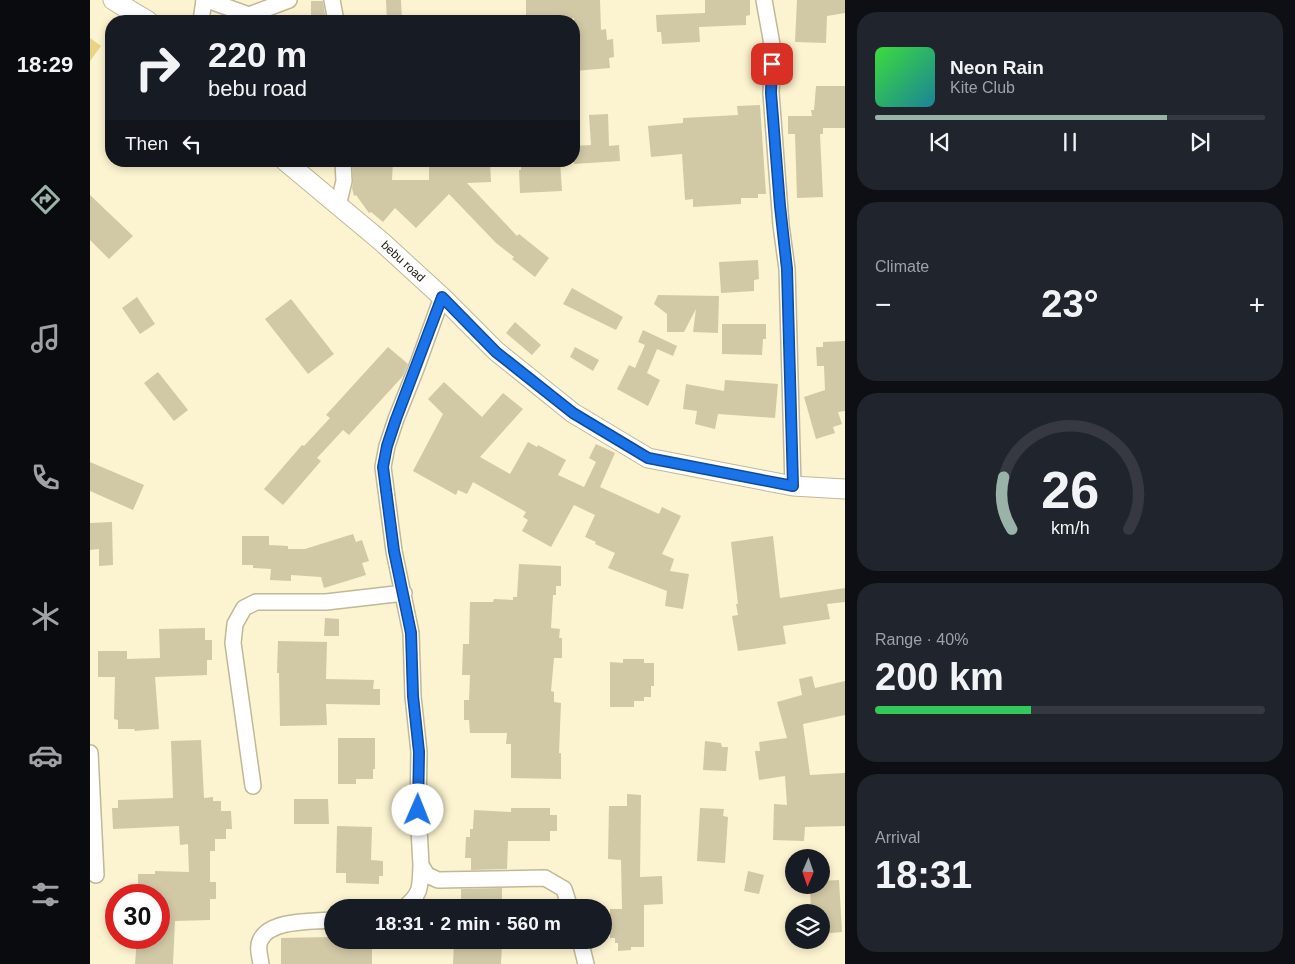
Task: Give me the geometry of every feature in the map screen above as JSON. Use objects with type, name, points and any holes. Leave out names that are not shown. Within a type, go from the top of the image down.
[{"type":"street","points":[[113,0],[138,15]]},
{"type":"street","points":[[202,15],[205,0],[249,15],[289,0]]},
{"type":"street","points":[[332,0],[335,15]]},
{"type":"street","points":[[764,0],[773,50],[771,93],[781,225],[787,269],[793,486]]},
{"type":"street","name":"bebu road","points":[[292,167],[382,242],[442,297],[496,352],[573,413],[648,458],[793,486],[845,488]]},
{"type":"street","points":[[338,206],[344,181],[344,167]]},
{"type":"street","points":[[415,899],[420,885],[421,865],[418,810],[419,752],[413,696],[411,633],[394,551],[383,467],[387,446],[396,419],[442,297]]},
{"type":"street","points":[[253,786],[234,643],[235,624],[244,608],[256,602],[326,602],[404,593]]},
{"type":"street","points":[[90,753],[96,875]]},
{"type":"street","points":[[421,865],[427,875],[438,880],[545,878],[564,888],[567,899]]},
{"type":"street","points":[[261,964],[259,942],[264,935],[277,926],[324,921]]},
{"type":"street","points":[[582,949],[586,964]]},
{"type":"shaded area","points":[[90,38],[101,46],[90,61]]},
{"type":"building","points":[[386,0],[401,0],[402,15],[387,15]]},
{"type":"building","points":[[526,0],[600,0],[601,30],[606,29],[607,40],[613,39],[614,57],[609,58],[610,68],[580,70],[580,15],[526,15]]},
{"type":"building","points":[[705,0],[750,0],[750,15],[746,16],[746,25],[699,27],[700,42],[662,44],[661,32],[657,32],[656,15],[705,13]]},
{"type":"building","points":[[797,0],[845,0],[845,13],[827,16],[826,43],[795,42]]},
{"type":"building","points":[[311,1],[323,1],[325,15],[311,15]]},
{"type":"building","points":[[816,86],[845,86],[845,128],[823,128],[823,134],[820,134],[823,197],[797,198],[795,134],[788,134],[788,116],[812,116],[811,110],[814,110]]},
{"type":"building","points":[[760,105],[766,194],[758,194],[758,198],[741,198],[741,204],[693,207],[693,199],[685,200],[682,154],[651,157],[648,126],[683,123],[683,118],[738,115],[737,106]]},
{"type":"building","points":[[608,114],[609,146],[619,145],[620,161],[580,164],[580,146],[591,145],[589,115]]},
{"type":"building","points":[[352,167],[393,167],[392,180],[429,180],[429,167],[490,167],[491,182],[467,183],[517,236],[519,234],[549,258],[535,277],[512,259],[514,257],[496,243],[449,194],[416,228],[395,208],[383,222],[371,212],[369,213],[356,195],[354,196]]},
{"type":"building","points":[[521,167],[560,167],[562,191],[520,193],[519,170],[521,170]]},
{"type":"building","points":[[90,195],[133,236],[109,259],[90,240]]},
{"type":"building","points":[[758,260],[759,279],[754,280],[754,291],[721,293],[719,262]]},
{"type":"building","points":[[572,288],[623,317],[616,330],[563,304]]},
{"type":"building","points":[[658,295],[719,296],[718,333],[693,332],[696,309],[684,332],[667,332],[667,314],[654,304]]},
{"type":"building","points":[[137,297],[155,324],[140,334],[122,308]]},
{"type":"building","points":[[291,299],[334,354],[308,374],[265,319]]},
{"type":"building","points":[[515,322],[541,345],[532,355],[506,333]]},
{"type":"building","points":[[722,324],[766,324],[766,339],[763,339],[762,355],[722,354]]},
{"type":"building","points":[[643,330],[677,346],[673,356],[657,349],[647,373],[660,380],[648,406],[617,389],[629,365],[635,368],[645,345],[638,342]]},
{"type":"building","points":[[845,341],[845,411],[838,412],[842,424],[833,427],[835,433],[816,439],[804,397],[825,390],[824,366],[817,366],[816,347],[823,347],[823,342]]},
{"type":"building","points":[[388,347],[408,364],[403,376],[349,435],[343,430],[317,458],[321,461],[283,505],[264,489],[302,445],[304,446],[330,418],[326,415]]},
{"type":"building","points":[[575,347],[599,360],[593,371],[570,357]]},
{"type":"building","points":[[158,372],[188,410],[174,421],[144,383]]},
{"type":"building","points":[[725,380],[778,384],[775,418],[718,414],[715,429],[695,424],[697,411],[683,409],[686,384],[724,391]]},
{"type":"building","points":[[444,382],[482,417],[503,393],[523,409],[480,457],[510,474],[528,442],[537,447],[538,445],[566,460],[558,475],[584,487],[596,462],[589,458],[596,444],[615,453],[600,487],[659,514],[662,507],[681,516],[662,554],[674,559],[670,571],[689,574],[683,609],[665,606],[667,591],[608,568],[615,553],[585,537],[595,515],[574,505],[551,547],[522,531],[528,520],[523,517],[526,512],[473,482],[467,494],[458,490],[456,495],[413,471],[443,414],[428,399]]},
{"type":"building","points":[[90,462],[144,485],[133,510],[90,491]]},
{"type":"building","points":[[112,522],[113,565],[99,566],[99,549],[90,550],[90,523]]},
{"type":"building","points":[[353,534],[356,542],[362,540],[369,561],[362,563],[366,575],[324,588],[321,577],[291,575],[291,581],[270,580],[271,569],[253,568],[253,565],[242,565],[242,536],[269,536],[269,545],[288,546],[288,549],[305,549]]},
{"type":"building","points":[[773,536],[780,598],[845,588],[845,602],[827,604],[830,619],[783,626],[786,644],[738,651],[732,616],[738,615],[736,604],[738,604],[731,542]]},
{"type":"building","points":[[519,564],[561,566],[561,586],[556,586],[556,595],[553,595],[551,628],[560,629],[559,638],[562,638],[562,658],[554,658],[551,691],[554,692],[554,702],[561,703],[559,753],[561,753],[561,779],[511,778],[511,744],[506,744],[507,733],[470,733],[469,720],[464,720],[464,700],[469,700],[470,675],[462,675],[463,644],[469,644],[470,602],[493,602],[494,599],[513,600],[513,597],[517,597]]},
{"type":"building","points":[[325,618],[339,619],[339,636],[324,636]]},
{"type":"building","points":[[205,628],[205,640],[212,640],[212,660],[207,660],[207,675],[155,677],[159,729],[135,731],[134,729],[118,729],[118,720],[114,719],[115,677],[98,677],[98,651],[127,651],[127,659],[160,658],[159,629]]},
{"type":"building","points":[[278,641],[327,642],[326,679],[374,680],[373,689],[380,689],[380,705],[326,704],[327,725],[280,726],[279,673],[277,673]]},
{"type":"building","points":[[623,659],[644,659],[644,663],[654,663],[654,686],[651,686],[651,697],[644,697],[644,701],[634,701],[634,707],[610,707],[610,662],[623,663]]},
{"type":"building","points":[[812,676],[815,688],[845,681],[845,715],[803,724],[810,775],[845,773],[845,826],[805,827],[804,841],[773,840],[774,804],[787,805],[785,776],[759,780],[755,751],[760,751],[759,742],[787,738],[777,702],[802,695],[799,679]]},
{"type":"building","points":[[338,738],[375,738],[375,769],[373,769],[373,779],[356,779],[356,784],[338,784]]},
{"type":"building","points":[[201,740],[204,798],[213,797],[213,801],[221,801],[221,811],[231,811],[232,829],[226,829],[226,839],[215,839],[215,851],[210,851],[210,882],[216,882],[216,899],[210,899],[210,920],[175,921],[173,964],[135,964],[136,949],[170,949],[170,884],[138,884],[138,874],[155,874],[155,871],[189,872],[188,844],[180,845],[179,826],[113,829],[112,808],[118,808],[118,800],[173,798],[171,741]]},
{"type":"building","points":[[705,741],[721,743],[722,747],[728,747],[726,771],[703,770]]},
{"type":"building","points":[[627,794],[641,795],[640,877],[662,876],[663,904],[644,905],[644,947],[631,947],[631,950],[618,951],[618,943],[615,943],[615,938],[612,938],[612,909],[622,909],[621,860],[608,859],[609,806],[627,806]]},
{"type":"building","points":[[294,799],[328,799],[329,824],[294,824]]},
{"type":"building","points":[[511,808],[550,808],[550,815],[557,815],[557,831],[550,831],[550,841],[508,841],[507,869],[471,870],[471,858],[465,858],[466,837],[470,837],[470,829],[473,829],[474,810],[511,812]]},
{"type":"building","points":[[700,808],[724,809],[723,816],[728,817],[725,863],[697,861]]},
{"type":"building","points":[[337,826],[372,827],[371,860],[383,861],[383,876],[379,876],[379,884],[346,883],[346,873],[336,873]]},
{"type":"building","points":[[748,871],[764,875],[759,894],[744,891]]},
{"type":"building","points":[[830,880],[839,880],[842,932],[830,933],[830,904],[811,904],[810,894],[830,894]]},
{"type":"building","points":[[502,888],[502,899],[461,899],[461,889]]},
{"type":"building","points":[[324,937],[324,949],[372,949],[372,964],[281,964],[281,938]]},
{"type":"building","points":[[454,949],[502,949],[501,964],[453,964]]},
{"type":"route","points":[[418,810],[419,752],[413,696],[411,633],[394,551],[383,467],[387,446],[396,419],[442,297],[496,352],[573,413],[648,458],[793,486],[787,269],[781,225],[771,93],[772,64]]}]
